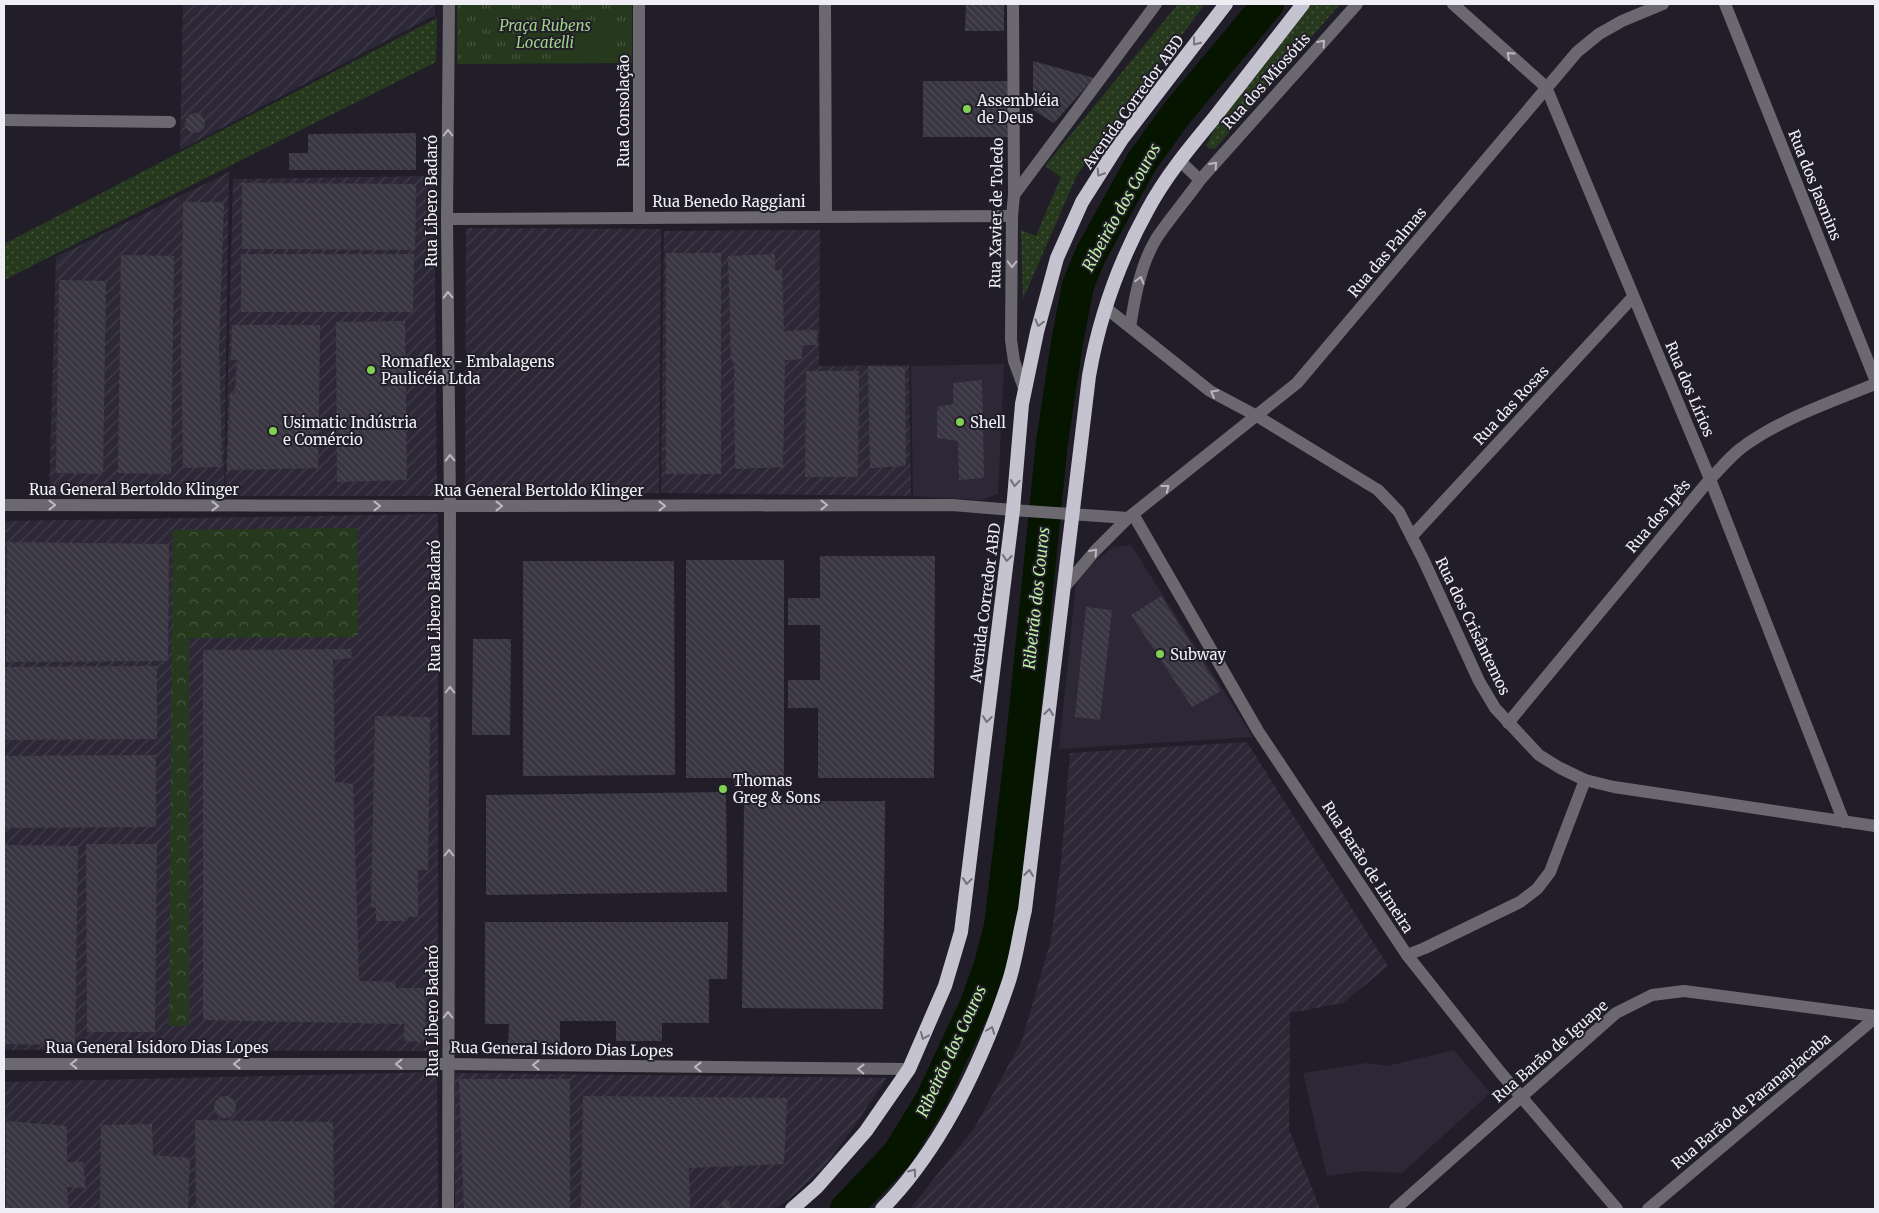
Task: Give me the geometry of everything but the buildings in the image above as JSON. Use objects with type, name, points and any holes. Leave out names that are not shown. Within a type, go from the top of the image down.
[{"type":"highway","name":"Avenida Corredor ABD","points":[[792,1209],[817,1187],[866,1131],[909,1070],[946,986],[961,932],[1019,510],[1025,391],[1037,332],[1057,258],[1082,202],[1122,139],[1226,4]]},
{"type":"highway","points":[[882,1209],[898,1193],[938,1138],[981,1054],[1009,983],[1025,910],[1063,589],[1067,514],[1095,342],[1106,308],[1126,254],[1143,218],[1180,160],[1303,4]]},
{"type":"street","name":"Rua Libero Badaró","points":[[448,1209],[450,506],[447,220],[449,4]]},
{"type":"street","name":"Rua Consolação","points":[[639,4],[639,218]]},
{"type":"street","points":[[825,4],[826,216]]},
{"type":"street","name":"Rua Xavier de Toledo","points":[[1013,4],[1014,195],[1012,216],[1011,340],[1014,361],[1025,391]]},
{"type":"street","points":[[1014,195],[1156,4]]},
{"type":"street","name":"Rua dos Miosótis","points":[[1130,327],[1144,265],[1156,240],[1200,180],[1357,4]]},
{"type":"street","name":"Rua dos Lírios","points":[[1453,4],[1546,87],[1710,479],[1844,822]]},
{"type":"street","name":"Rua das Palmas","points":[[1063,589],[1095,551],[1130,516],[1298,383],[1577,52],[1599,34],[1622,21],[1664,4]]},
{"type":"street","name":"Rua dos Jasmins","points":[[1724,4],[1875,379]]},
{"type":"street","points":[[4,120],[170,122]]},
{"type":"street","points":[[1180,160],[1200,180]]},
{"type":"street","name":"Rua Benedo Raggiani","points":[[447,220],[1012,216]]},
{"type":"street","name":"Rua das Rosas","points":[[1412,536],[1633,297]]},
{"type":"street","name":"Rua dos Crisântemos","points":[[1106,308],[1210,391],[1257,416],[1378,490],[1399,512],[1412,536],[1478,681],[1495,708],[1539,755],[1585,780],[1614,787],[1875,826]]},
{"type":"street","name":"Rua dos Ipês","points":[[1508,723],[1710,479],[1738,451],[1782,422],[1875,384]]},
{"type":"street","name":"Rua General Bertoldo Klinger","points":[[4,505],[952,505],[1067,514]]},
{"type":"street","points":[[1067,514],[1130,516]]},
{"type":"street","name":"Rua Barão de Limeira","points":[[1130,516],[1258,731],[1407,955],[1521,1097],[1617,1209]]},
{"type":"street","points":[[1407,955],[1520,902],[1537,889],[1550,872],[1585,780]]},
{"type":"street","name":"Rua Barão de Iguape","points":[[1395,1209],[1616,1014],[1652,995],[1684,992],[1875,1017]]},
{"type":"street","name":"Rua Barão de Paranapiacaba","points":[[1648,1209],[1875,1017]]},
{"type":"street","name":"Rua General Isidoro Dias Lopes","points":[[4,1064],[448,1064],[909,1070]]},
{"type":"shaded area","points":[[183,4],[435,4],[435,15],[180,150]]},
{"type":"shaded area","points":[[229,172],[224,497],[49,496],[56,257]]},
{"type":"shaded area","points":[[434,176],[437,496],[225,496],[233,179]]},
{"type":"shaded area","points":[[466,228],[661,229],[659,493],[465,493]]},
{"type":"shaded area","points":[[820,230],[819,366],[909,365],[911,496],[661,493],[664,231]]},
{"type":"shaded area","points":[[1004,364],[998,494],[982,500],[913,496],[911,366]]},
{"type":"shaded area","points":[[438,514],[438,1051],[4,1050],[4,521]]},
{"type":"shaded area","points":[[1131,545],[1253,737],[1059,749],[1076,583],[1093,563],[1113,547]]},
{"type":"shaded area","points":[[1247,742],[1388,966],[1343,1003],[1290,1013],[1289,1129],[1320,1209],[910,1209],[975,1127],[1022,1040],[1051,940],[1061,861],[1070,753]]},
{"type":"shaded area","points":[[1454,1050],[1490,1093],[1402,1173],[1362,1171],[1327,1176],[1303,1073],[1367,1063],[1387,1066]]},
{"type":"shaded area","points":[[437,1072],[438,1209],[4,1209],[4,1082]]},
{"type":"shaded area","points":[[455,1073],[887,1078],[822,1169],[775,1209],[455,1209]]},
{"type":"green space","name":"Praça Rubens Locatelli","points":[[457,4],[632,4],[632,63],[457,64]]},
{"type":"green space","points":[[1178,4],[1205,4],[1077,175],[1023,299],[1021,230],[1036,236],[1061,177],[1045,166]]},
{"type":"green space","points":[[1312,4],[1340,4],[1215,149],[1210,149],[1206,145],[1220,120]]},
{"type":"green space","points":[[437,18],[436,62],[4,280],[4,244]]},
{"type":"green space","points":[[611,24],[612,63],[561,63],[560,25]]},
{"type":"green space","points":[[357,528],[358,637],[189,638],[189,1026],[169,1026],[173,530]]},
{"type":"waterway","name":"Ribeirão dos Couros","points":[[846,1209],[898,1154],[931,1100],[976,1004],[990,965],[1000,926],[1022,739],[1052,442],[1078,285],[1091,254],[1141,163],[1177,113],[1268,4]]},
{"type":"place","name":"Assembléia de Deus","points":[[967,109]]},
{"type":"place","name":"Romaflex - Embalagens Paulicéia Ltda","points":[[371,370]]},
{"type":"place","name":"Shell","points":[[960,422]]},
{"type":"place","name":"Usimatic Indústria e Comércio","points":[[273,431]]},
{"type":"place","name":"Subway","points":[[1160,654]]},
{"type":"place","name":"Thomas Greg & Sons","points":[[723,789]]}]
